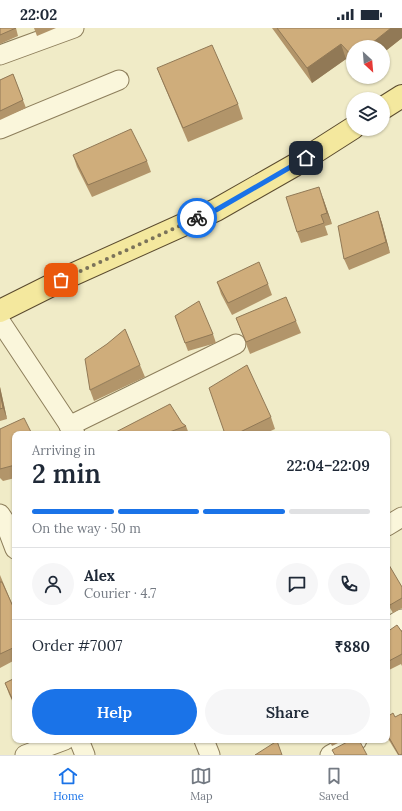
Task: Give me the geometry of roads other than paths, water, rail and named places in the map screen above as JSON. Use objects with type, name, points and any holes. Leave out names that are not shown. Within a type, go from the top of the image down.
[{"type":"main road","points":[[390,104],[402,96]]},
{"type":"main road","points":[[0,311],[74,274],[216,210],[295,165],[346,132]]},
{"type":"street","points":[[0,55],[74,28]]},
{"type":"street","points":[[0,128],[119,80]]},
{"type":"street","points":[[0,321],[72,430],[236,344]]},
{"type":"street","points":[[0,514],[4,520],[12,541]]},
{"type":"street","points":[[390,524],[402,517]]},
{"type":"street","points":[[390,626],[402,619]]},
{"type":"street","points":[[24,755],[57,743]]},
{"type":"street","points":[[80,743],[85,755]]},
{"type":"street","points":[[205,743],[210,755]]},
{"type":"street","points":[[330,755],[352,743]]}]
